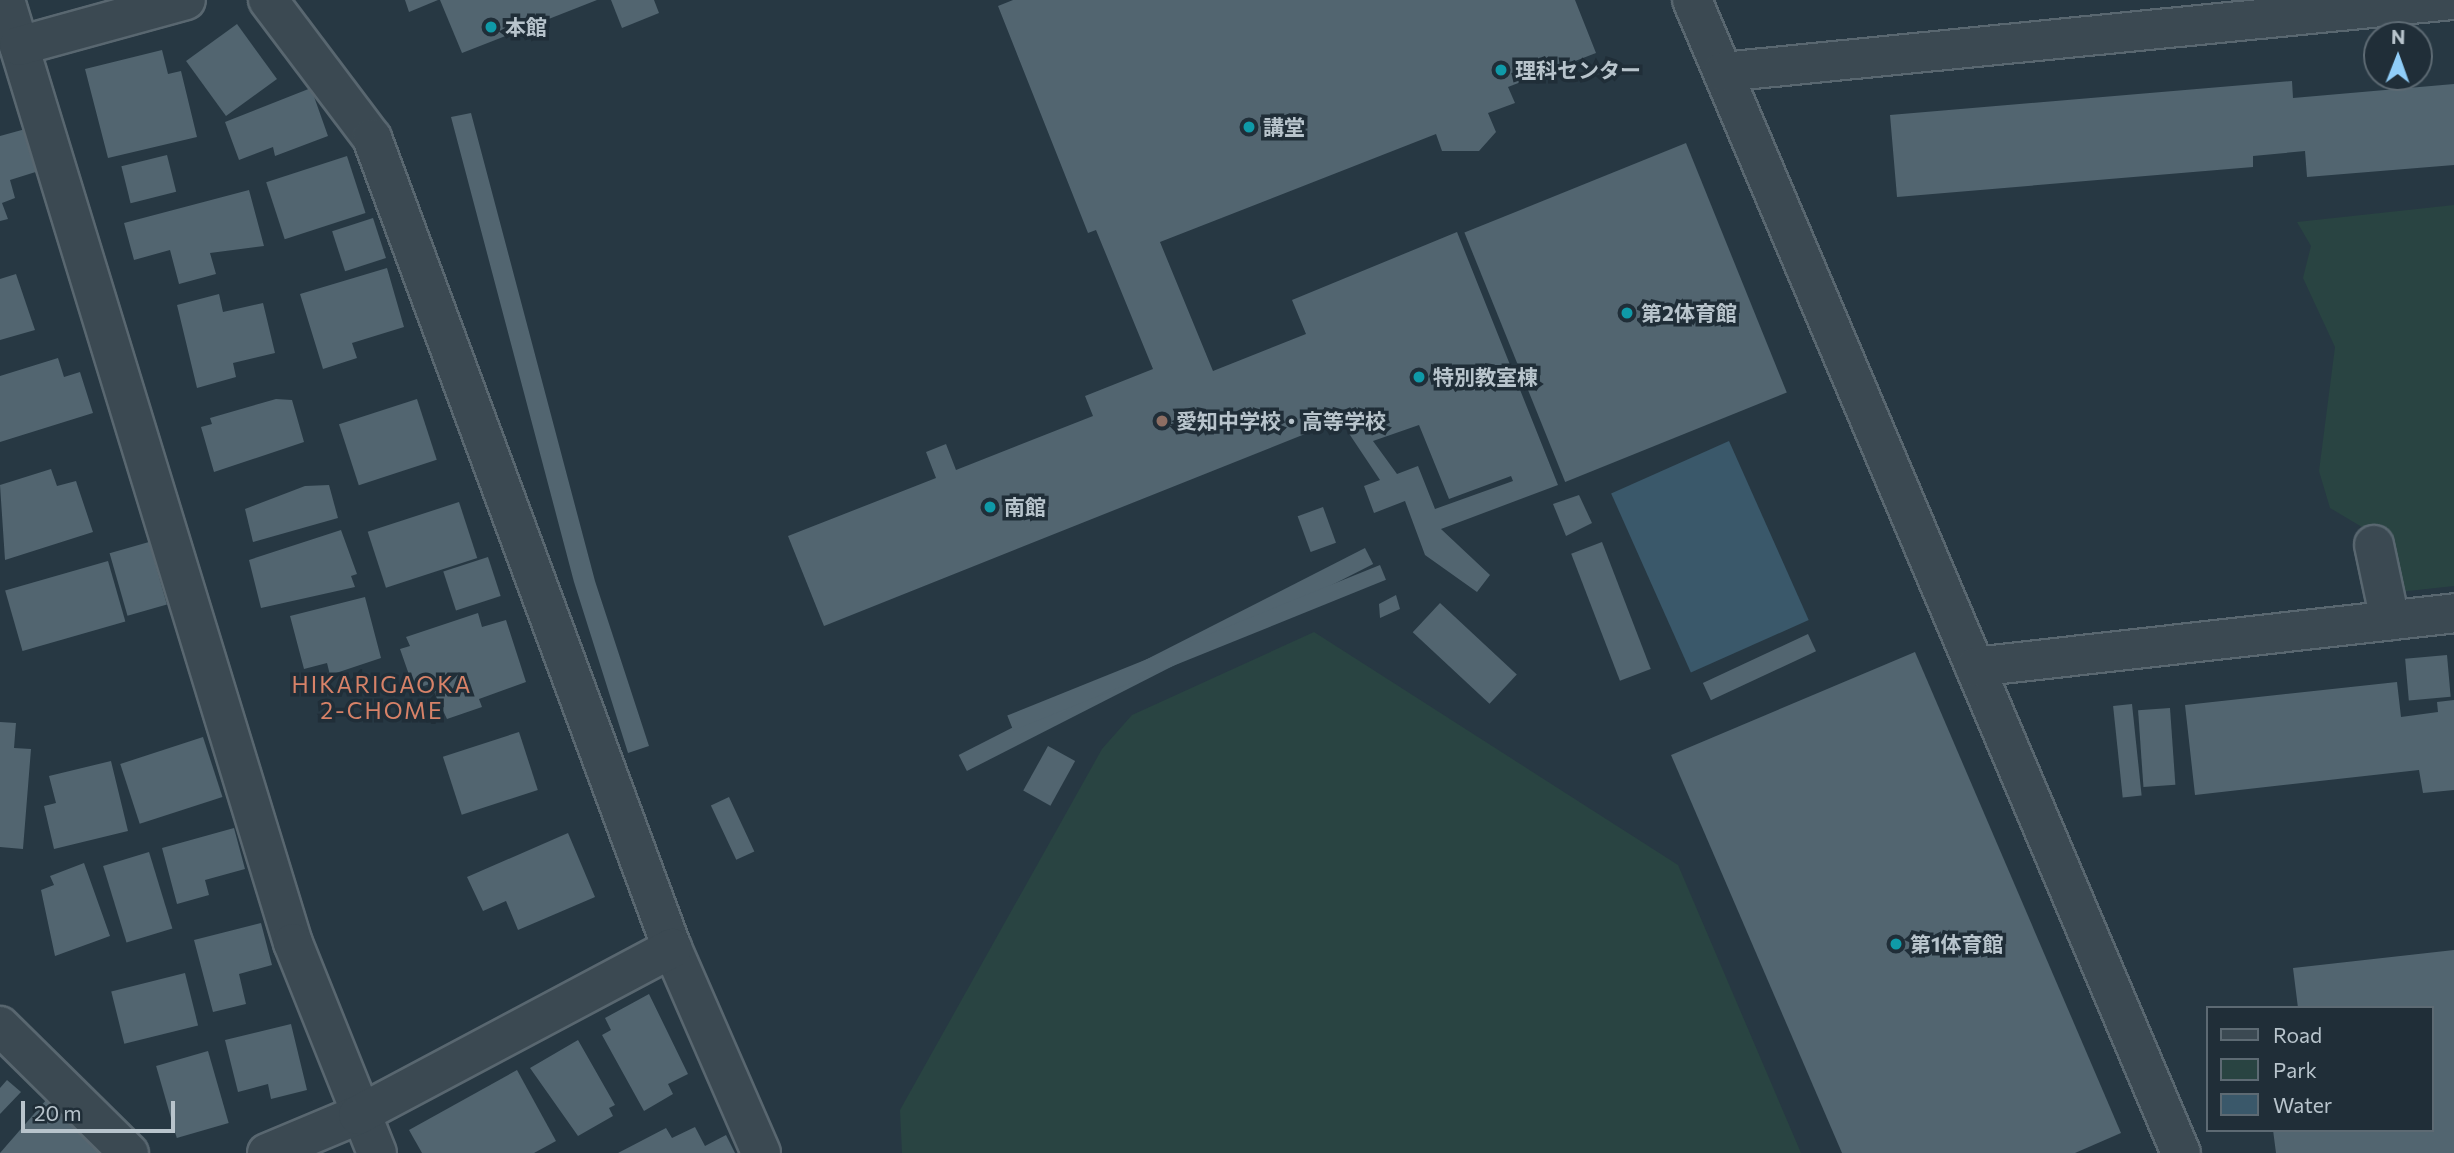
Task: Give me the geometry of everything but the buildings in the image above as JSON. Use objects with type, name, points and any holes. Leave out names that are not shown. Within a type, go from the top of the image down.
[{"type":"street","points":[[5,0],[293,943],[358,1115],[377,1153]]},
{"type":"street","points":[[19,46],[186,0]]},
{"type":"street","points":[[268,0],[372,138],[672,948],[761,1153]]},
{"type":"street","points":[[1692,0],[2181,1153]]},
{"type":"street","points":[[1723,72],[2452,0]]},
{"type":"street","points":[[2374,545],[2390,620]]},
{"type":"street","points":[[1975,667],[2454,613]]},
{"type":"street","points":[[267,1153],[358,1115],[672,948]]},
{"type":"street","points":[[0,1026],[129,1153]]},
{"type":"green space","points":[[2454,205],[2454,586],[2399,592],[2367,530],[2330,508],[2319,471],[2335,347],[2303,278],[2311,246],[2297,222]]},
{"type":"green space","points":[[1314,632],[1678,865],[1801,1153],[902,1153],[900,1110],[1102,749],[1132,715]]},
{"type":"water","points":[[1729,441],[1809,620],[1691,673],[1611,493]]},
{"type":"place","name":"本館","points":[[491,27]]},
{"type":"place","name":"理科センター","points":[[1501,70]]},
{"type":"place","name":"講堂","points":[[1249,127]]},
{"type":"place","name":"第2体育館","points":[[1627,313]]},
{"type":"place","name":"特別教室棟","points":[[1419,377]]},
{"type":"place","name":"愛知中学校・高等学校","points":[[1162,421]]},
{"type":"place","name":"南館","points":[[990,507]]},
{"type":"place","name":"第1体育館","points":[[1896,944]]},
{"type":"district","name":"HIKARIGAOKA 2-CHOME","points":[[382,697]]}]
